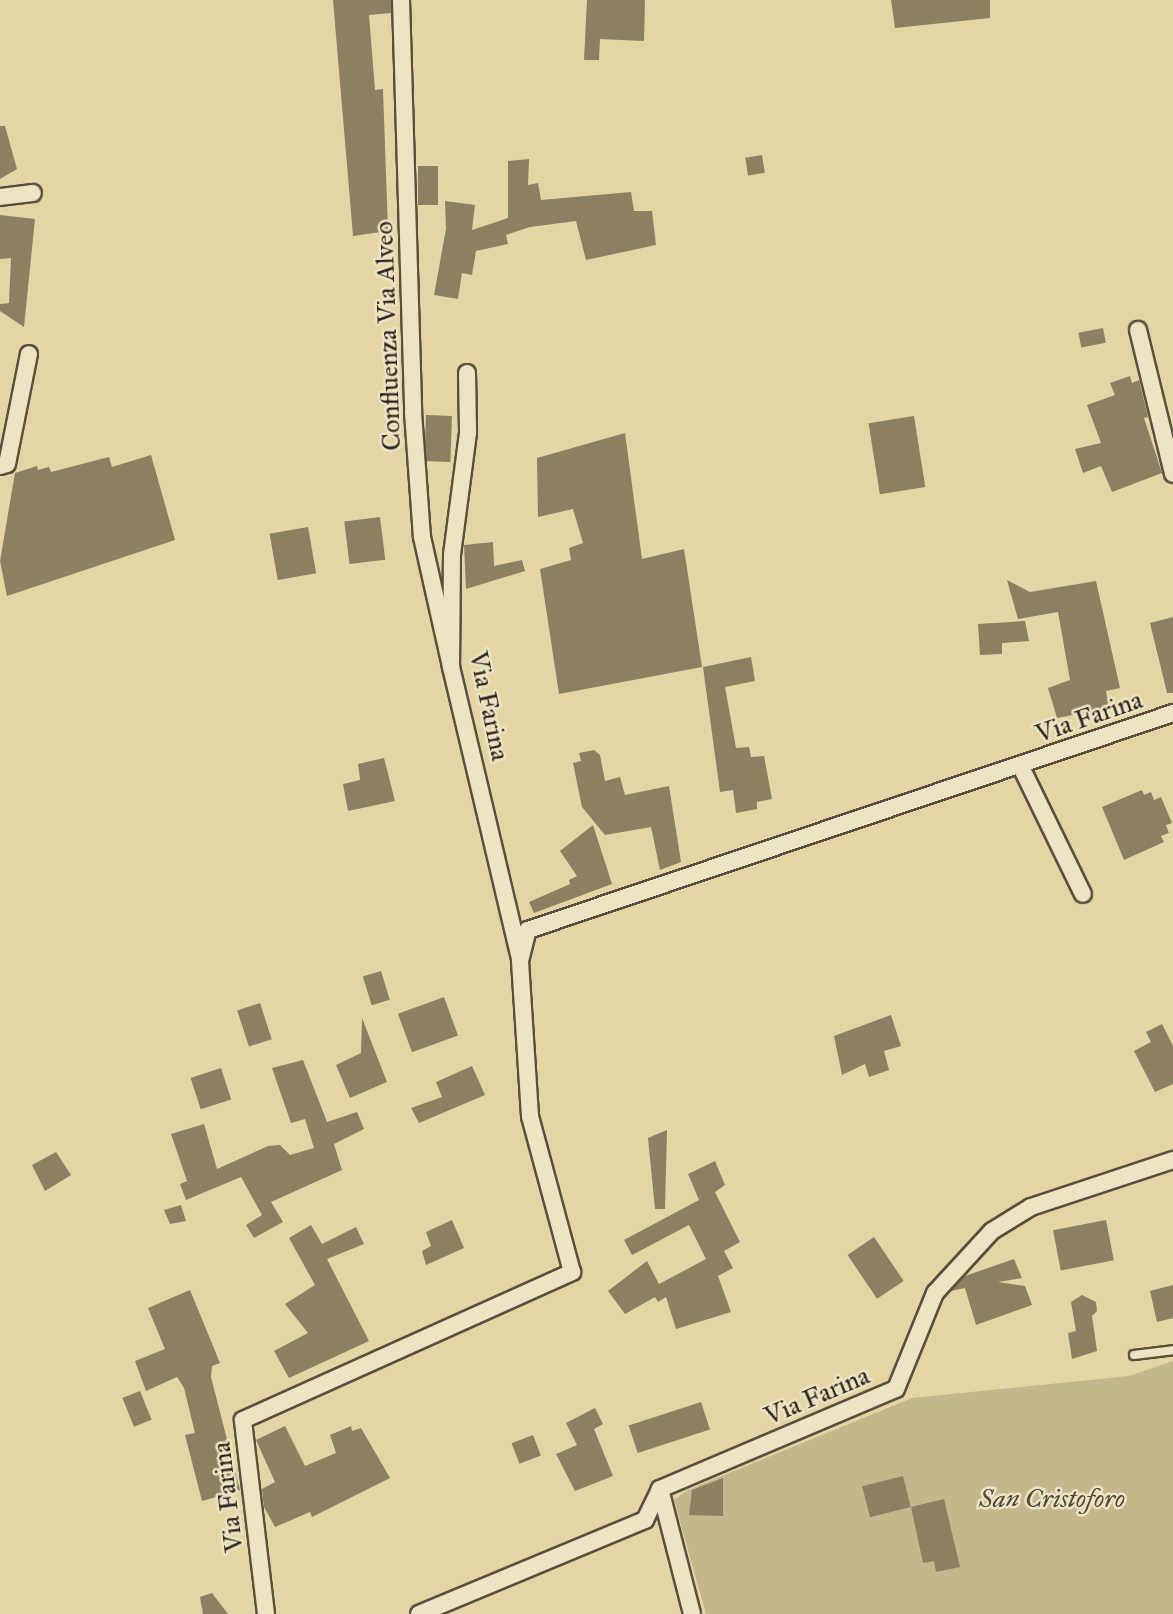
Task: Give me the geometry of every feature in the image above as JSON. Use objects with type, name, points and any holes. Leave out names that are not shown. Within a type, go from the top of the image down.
[{"type":"street","name":"Confluenza Via Alveo","points":[[401,0],[421,523],[451,667]]},
{"type":"street","points":[[0,197],[33,193]]},
{"type":"street","points":[[1138,330],[1173,474]]},
{"type":"street","points":[[0,466],[7,464],[29,354]]},
{"type":"street","name":"Via Farina","points":[[266,1614],[243,1420],[572,1272],[530,1116],[520,961],[451,667],[452,555],[468,433],[467,373]]},
{"type":"street","name":"Via Farina","points":[[520,961],[528,930],[1173,713]]},
{"type":"street","name":"Via Farina","points":[[1021,766],[1083,894]]},
{"type":"street","name":"Via Farina","points":[[660,1489],[896,1389],[934,1293],[992,1231],[1031,1207],[1173,1160]]},
{"type":"street","points":[[419,1614],[645,1520],[660,1489]]},
{"type":"street","points":[[660,1489],[692,1614]]},
{"type":"lane","points":[[1134,1355],[1173,1350]]},
{"type":"green space","name":"San Cristoforo","points":[[1173,1361],[1173,1614],[706,1614],[674,1500],[688,1490],[912,1398],[1129,1376]]},
{"type":"building","points":[[333,0],[391,0],[391,13],[369,15],[375,90],[383,89],[388,231],[353,236]]},
{"type":"building","points":[[587,0],[645,0],[644,41],[600,39],[599,60],[584,60]]},
{"type":"building","points":[[891,0],[990,0],[990,18],[895,28]]},
{"type":"building","points":[[0,126],[5,126],[17,169],[0,179]]},
{"type":"building","points":[[762,155],[765,173],[748,175],[745,158]]},
{"type":"building","points":[[529,159],[528,185],[538,183],[541,200],[631,192],[634,211],[652,211],[656,245],[586,260],[576,221],[530,227],[506,235],[508,244],[476,251],[472,275],[462,273],[458,299],[434,295],[446,229],[445,201],[475,205],[472,230],[508,218],[508,161]]},
{"type":"building","points":[[418,166],[438,166],[438,205],[418,205]]},
{"type":"building","points":[[0,215],[35,219],[24,327],[0,311],[0,304],[9,303],[11,258],[0,259]]},
{"type":"building","points":[[1103,328],[1106,343],[1081,347],[1078,333]]},
{"type":"building","points":[[1130,376],[1132,383],[1139,380],[1148,417],[1144,418],[1162,473],[1112,492],[1101,466],[1083,473],[1075,449],[1101,443],[1087,405],[1115,395],[1110,383]]},
{"type":"building","points":[[426,415],[452,416],[450,462],[424,461]]},
{"type":"building","points":[[914,416],[925,487],[880,494],[869,423]]},
{"type":"building","points":[[625,433],[642,559],[684,549],[702,667],[559,694],[540,569],[571,560],[569,548],[583,543],[573,509],[538,517],[537,458]]},
{"type":"building","points":[[151,455],[175,540],[7,596],[0,561],[15,473],[37,466],[38,470],[49,467],[51,472],[109,457],[112,467]]},
{"type":"building","points":[[380,517],[385,560],[350,564],[344,521]]},
{"type":"building","points":[[308,527],[316,573],[278,580],[270,534]]},
{"type":"building","points":[[493,542],[494,566],[522,560],[525,571],[466,589],[464,545]]},
{"type":"building","points":[[1007,580],[1030,592],[1096,581],[1120,688],[1106,691],[1109,708],[1057,718],[1048,688],[1070,680],[1058,612],[1018,619]]},
{"type":"building","points":[[1173,617],[1173,693],[1167,693],[1150,623]]},
{"type":"building","points":[[1025,621],[1029,641],[1002,643],[1002,654],[980,655],[978,624]]},
{"type":"building","points":[[751,657],[755,681],[725,687],[736,748],[749,747],[751,757],[764,756],[772,799],[757,802],[757,809],[736,813],[733,790],[720,792],[703,667]]},
{"type":"building","points":[[594,750],[600,755],[605,781],[620,777],[625,795],[669,786],[681,862],[660,870],[651,827],[605,835],[582,807],[573,763],[581,761],[579,753]]},
{"type":"building","points":[[384,758],[395,801],[348,811],[343,784],[360,780],[358,764]]},
{"type":"building","points":[[1142,790],[1144,795],[1151,792],[1154,800],[1161,797],[1172,823],[1166,825],[1169,833],[1161,836],[1164,842],[1124,860],[1102,807]]},
{"type":"building","points":[[593,825],[612,884],[534,913],[529,902],[570,884],[569,880],[577,876],[560,851]]},
{"type":"building","points":[[381,971],[390,1000],[372,1005],[363,977]]},
{"type":"building","points":[[444,997],[458,1036],[412,1052],[398,1014]]},
{"type":"building","points":[[260,1003],[272,1039],[249,1047],[237,1010]]},
{"type":"building","points":[[891,1015],[901,1046],[884,1051],[889,1070],[869,1077],[865,1064],[842,1075],[834,1036]]},
{"type":"building","points":[[362,1018],[387,1082],[350,1098],[336,1065],[361,1053]]},
{"type":"building","points":[[1162,1024],[1173,1046],[1173,1084],[1155,1092],[1134,1051],[1151,1042],[1146,1032]]},
{"type":"building","points":[[303,1060],[327,1122],[357,1112],[364,1129],[334,1144],[342,1170],[271,1202],[283,1222],[254,1238],[246,1225],[262,1215],[241,1177],[186,1200],[180,1184],[187,1181],[171,1134],[204,1124],[217,1169],[268,1146],[280,1145],[290,1155],[314,1148],[305,1119],[291,1123],[272,1068]]},
{"type":"building","points":[[472,1066],[485,1095],[419,1123],[411,1108],[442,1097],[436,1082]]},
{"type":"building","points":[[221,1068],[231,1099],[201,1109],[191,1078]]},
{"type":"building","points":[[667,1130],[665,1209],[655,1209],[648,1138]]},
{"type":"building","points":[[56,1152],[71,1175],[45,1191],[32,1165]]},
{"type":"building","points":[[715,1161],[725,1185],[715,1192],[740,1242],[724,1251],[733,1268],[718,1276],[731,1312],[676,1329],[666,1297],[658,1302],[655,1297],[625,1314],[608,1291],[647,1261],[659,1284],[706,1259],[689,1225],[632,1255],[624,1240],[699,1200],[688,1174]]},
{"type":"building","points":[[181,1205],[186,1221],[170,1224],[164,1210]]},
{"type":"building","points":[[452,1220],[464,1248],[426,1265],[422,1251],[431,1246],[426,1232]]},
{"type":"building","points":[[1106,1220],[1114,1260],[1061,1271],[1053,1230]]},
{"type":"building","points":[[311,1225],[322,1244],[356,1227],[364,1244],[327,1259],[369,1341],[289,1378],[274,1351],[308,1333],[285,1304],[315,1285],[289,1238]]},
{"type":"building","points":[[874,1237],[904,1281],[877,1299],[847,1255]]},
{"type":"building","points":[[1014,1259],[1022,1278],[998,1282],[1025,1286],[1032,1305],[976,1325],[965,1288],[951,1291],[965,1276]]},
{"type":"building","points":[[1173,1285],[1173,1318],[1157,1322],[1150,1291]]},
{"type":"building","points":[[190,1290],[220,1363],[212,1366],[211,1377],[240,1490],[202,1501],[185,1435],[195,1433],[184,1388],[177,1377],[146,1391],[135,1361],[165,1349],[148,1308]]},
{"type":"building","points":[[1082,1295],[1096,1302],[1097,1311],[1092,1316],[1097,1351],[1072,1359],[1068,1333],[1076,1331],[1071,1302]]},
{"type":"building","points":[[140,1391],[152,1420],[134,1427],[122,1398]]},
{"type":"building","points":[[701,1402],[710,1430],[638,1453],[629,1425]]},
{"type":"building","points":[[595,1408],[603,1424],[594,1429],[613,1476],[575,1491],[556,1454],[577,1445],[566,1423]]},
{"type":"building","points":[[285,1426],[305,1466],[336,1453],[330,1435],[351,1426],[352,1431],[361,1428],[390,1478],[312,1517],[310,1512],[275,1527],[264,1507],[262,1489],[275,1482],[256,1440]]},
{"type":"building","points":[[533,1435],[541,1456],[519,1464],[512,1443]]},
{"type":"building","points":[[903,1476],[911,1507],[870,1517],[862,1486]]},
{"type":"building","points":[[723,1478],[723,1516],[689,1515],[692,1490]]},
{"type":"building","points":[[944,1499],[960,1567],[936,1572],[934,1561],[923,1563],[911,1507]]},
{"type":"building","points":[[212,1593],[228,1614],[203,1614],[200,1597]]}]
